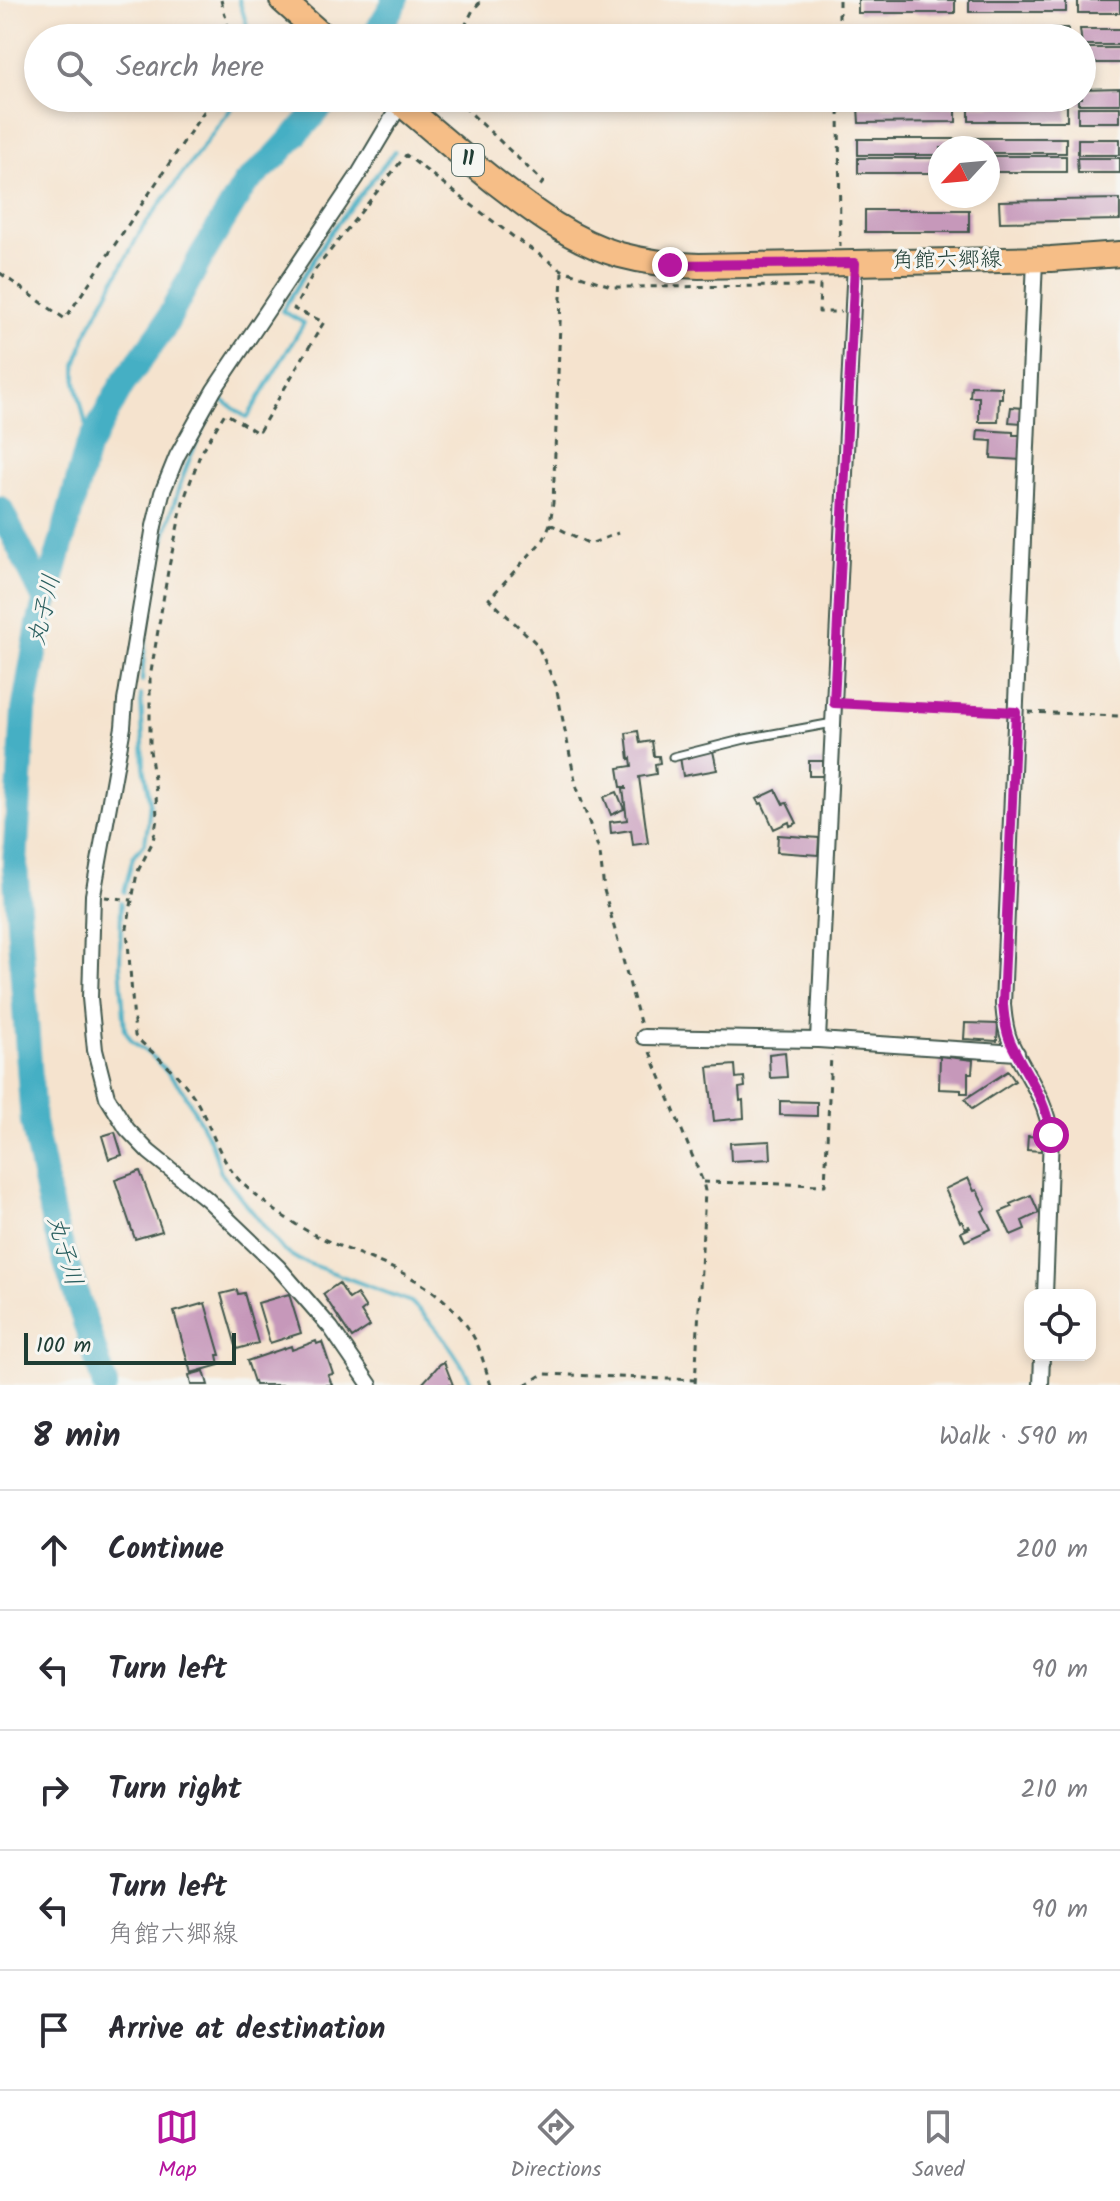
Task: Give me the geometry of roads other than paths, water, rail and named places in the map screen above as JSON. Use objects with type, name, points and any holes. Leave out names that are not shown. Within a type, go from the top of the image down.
[{"type":"main road","points":[[282,0],[309,24]]},
{"type":"main road","name":"角館六郷線","points":[[411,112],[558,228],[619,255],[670,265],[1035,260],[1120,254]]},
{"type":"street","points":[[370,1385],[331,1328],[278,1267],[127,1129],[107,1097],[95,1050],[90,998],[93,895],[162,493],[177,456],[214,390],[357,177],[392,112]]},
{"type":"street","points":[[1035,260],[1003,1004],[1006,1026],[1017,1053],[1048,1114],[1051,1135],[1045,1289]]},
{"type":"street","points":[[825,1041],[833,723],[852,312],[848,263]]},
{"type":"street","points":[[644,1037],[825,1041],[1017,1053]]},
{"type":"street","points":[[1041,1385],[1042,1361]]},
{"type":"lane","points":[[673,757],[745,739],[833,723]]},
{"type":"waterway","points":[[239,0],[247,24]]},
{"type":"waterway","name":"丸子川","points":[[381,24],[396,0]]},
{"type":"waterway","points":[[90,443],[76,382],[76,365],[87,332],[141,230],[229,112]]},
{"type":"waterway","name":"丸子川","points":[[105,1385],[54,1224],[33,1122],[15,864],[24,711],[39,625],[87,449],[122,385],[163,329],[202,255],[245,184],[316,112]]},
{"type":"waterway","points":[[142,681],[149,612],[165,535],[176,496],[204,427],[221,399],[247,418],[304,323],[282,311],[330,233],[395,151]]},
{"type":"waterway","points":[[0,509],[46,601]]},
{"type":"waterway","points":[[124,892],[133,857],[145,842],[148,824],[150,800],[144,766],[141,695]]},
{"type":"waterway","points":[[121,902],[120,964],[125,1030],[132,1041],[154,1058],[183,1090],[211,1142],[221,1173],[284,1251],[299,1260],[411,1302],[445,1341],[473,1385]]}]
